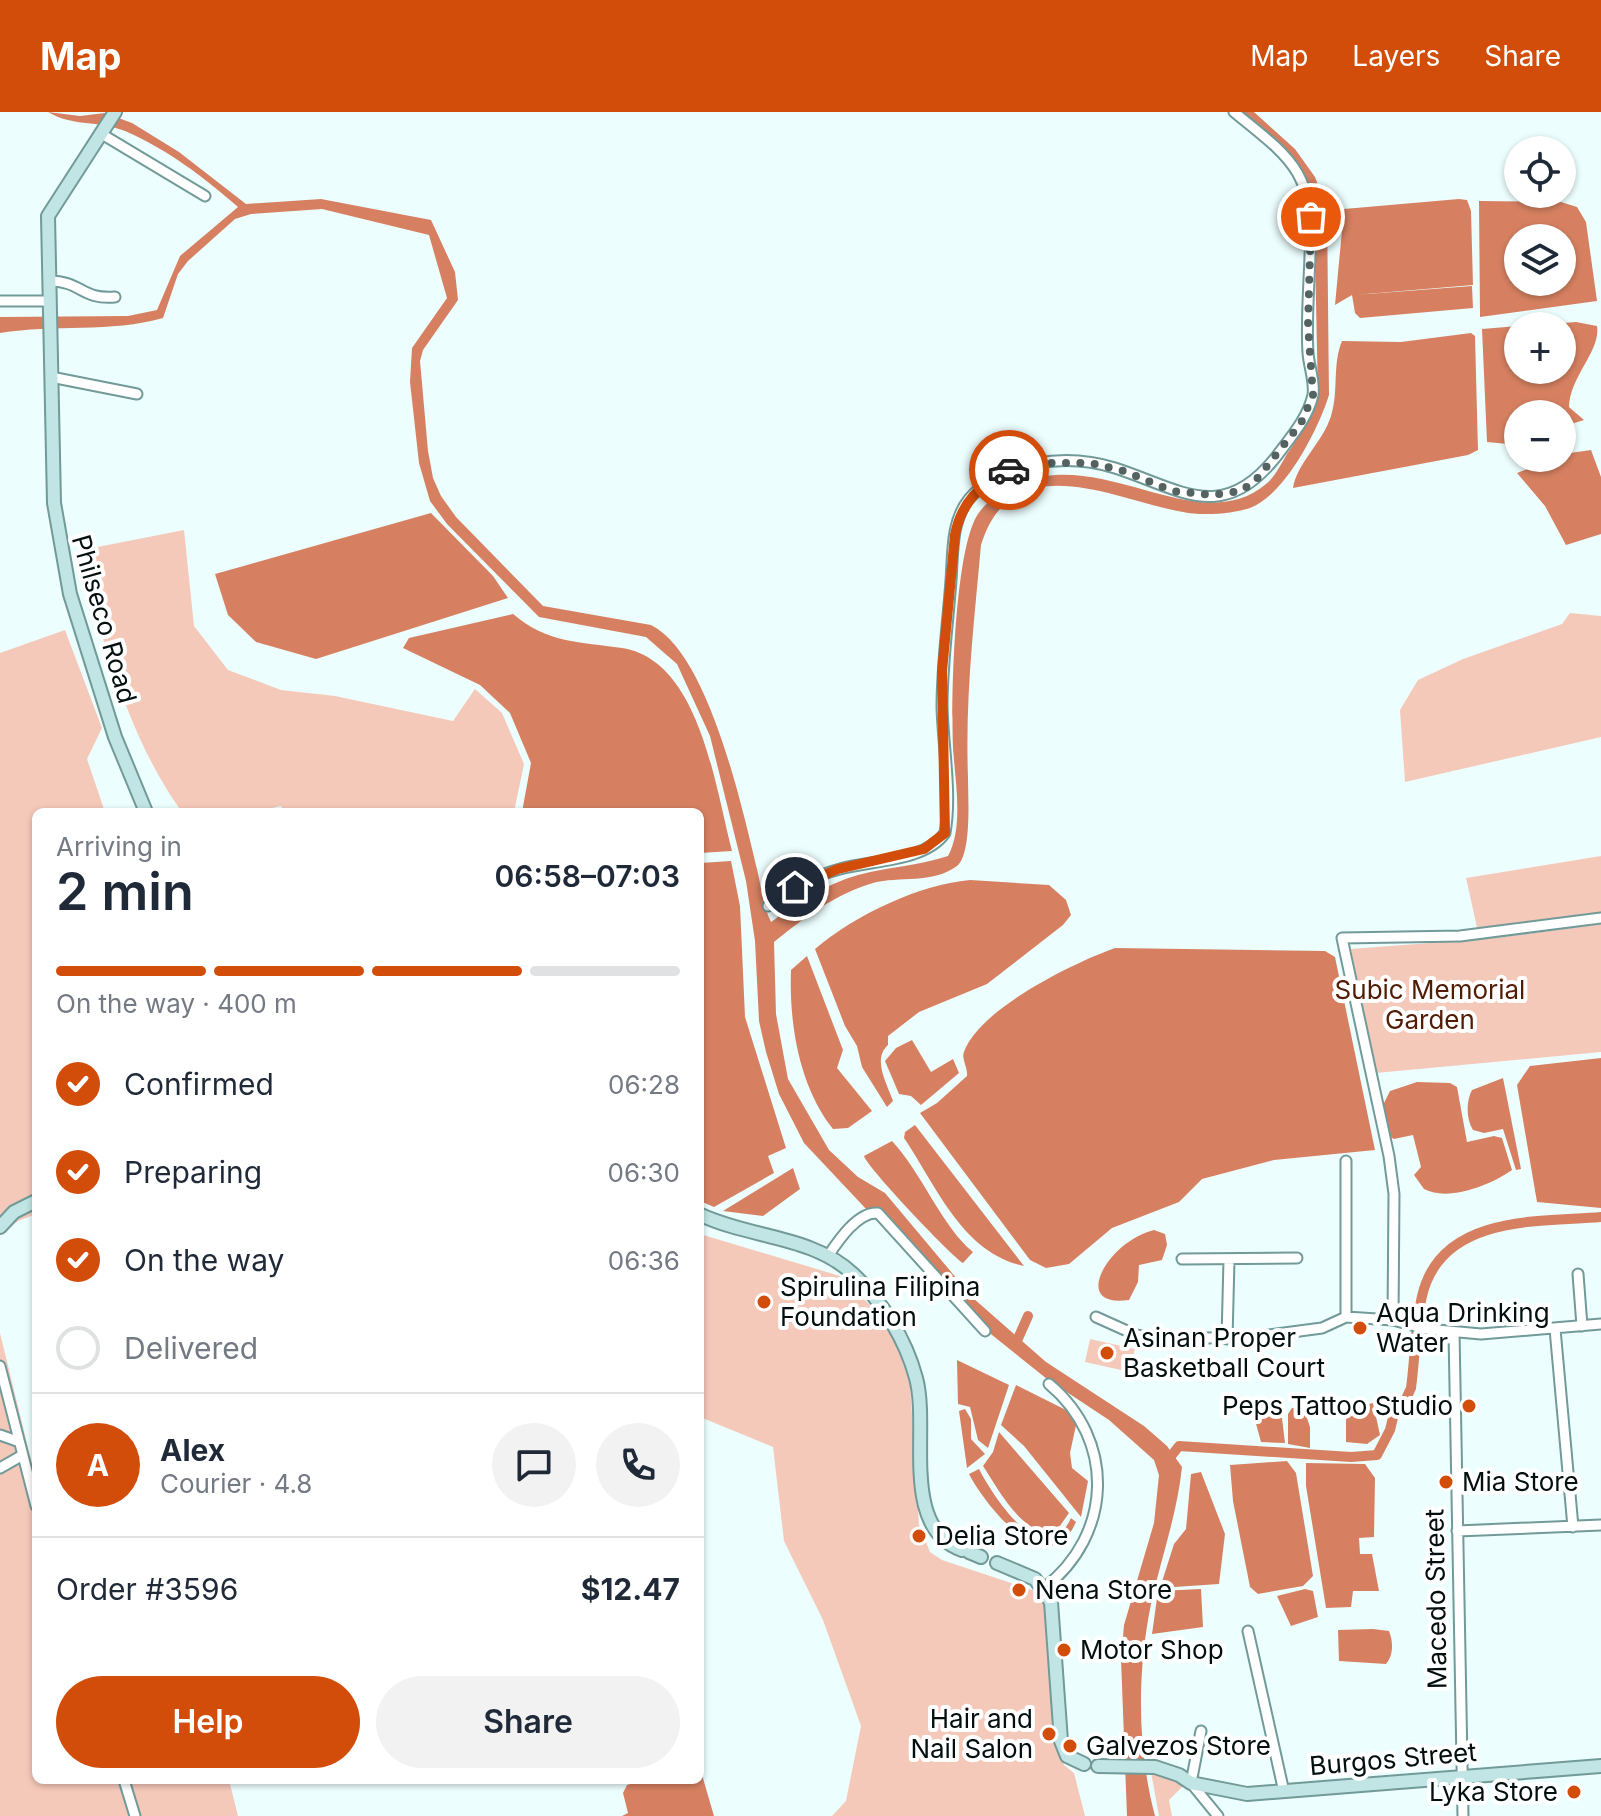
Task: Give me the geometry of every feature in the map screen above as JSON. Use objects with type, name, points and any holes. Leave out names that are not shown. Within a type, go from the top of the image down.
[{"type":"street","name":"Philseco Road","points":[[115,112],[48,216],[54,503],[63,565],[115,737],[144,808]]},
{"type":"street","points":[[768,906],[807,881],[838,869],[924,849],[945,833],[942,671],[953,546],[959,514],[985,484],[1021,466],[1080,462],[1113,467],[1181,493],[1232,493],[1249,486],[1263,473],[1306,415],[1313,384],[1308,342],[1311,217],[1307,194],[1288,158],[1234,112]]},
{"type":"street","points":[[102,130],[205,196]]},
{"type":"street","points":[[49,281],[69,281],[88,295],[115,297]]},
{"type":"street","points":[[0,301],[50,304]]},
{"type":"street","points":[[51,377],[137,394]]},
{"type":"street","points":[[1393,1320],[1394,1194],[1389,1156],[1342,938],[1460,936],[1601,918]]},
{"type":"street","points":[[1346,1161],[1346,1317]]},
{"type":"street","points":[[0,1227],[14,1212],[32,1203]]},
{"type":"street","points":[[828,1256],[845,1233],[868,1214],[878,1213],[985,1331]]},
{"type":"street","points":[[704,1216],[828,1256],[868,1289],[906,1350],[921,1402],[925,1511],[941,1539],[1032,1577],[1044,1588],[1064,1571],[1077,1553],[1092,1517],[1099,1485],[1084,1423],[1070,1402],[1049,1384]]},
{"type":"street","points":[[1182,1259],[1297,1258]]},
{"type":"street","points":[[1227,1339],[1229,1260]]},
{"type":"street","points":[[1578,1274],[1582,1326]]},
{"type":"street","points":[[1096,1317],[1146,1338],[1227,1339],[1322,1328],[1346,1317],[1393,1320],[1421,1328],[1490,1334],[1601,1324]]},
{"type":"street","points":[[1555,1329],[1573,1527]]},
{"type":"street","name":"Macedo Street","points":[[1454,1332],[1463,1816]]},
{"type":"street","points":[[0,1366],[32,1493]]},
{"type":"street","points":[[0,1435],[17,1441]]},
{"type":"street","points":[[0,1468],[21,1456]]},
{"type":"street","points":[[1457,1531],[1601,1525]]},
{"type":"street","name":"Burgos Street","points":[[1044,1588],[1053,1607],[1061,1741],[1069,1758],[1091,1765],[1147,1767],[1179,1775],[1191,1783],[1247,1794],[1601,1766]]},
{"type":"street","points":[[1248,1631],[1284,1792]]},
{"type":"street","points":[[1201,1731],[1191,1783],[1218,1816]]},
{"type":"street","points":[[125,1784],[135,1816]]},
{"type":"green space","points":[[184,530],[194,626],[228,670],[281,690],[335,696],[453,721],[475,689],[502,713],[524,764],[515,808],[179,808],[146,752],[132,719],[77,551]]},
{"type":"green space","points":[[1570,613],[1601,616],[1601,737],[1405,782],[1400,710],[1418,680],[1463,659],[1562,624]]},
{"type":"green space","points":[[65,630],[102,728],[87,759],[104,808],[32,808],[32,1216],[18,1221],[0,1235],[0,653]]},
{"type":"green space","points":[[1601,856],[1601,913],[1478,932],[1466,878]]},
{"type":"green space","name":"Subic Memorial Garden","points":[[1601,924],[1601,1052],[1376,1073],[1351,949],[1495,938]]},
{"type":"green space","points":[[704,1235],[840,1276],[883,1318],[898,1347],[910,1384],[919,1525],[930,1552],[942,1560],[1038,1592],[1048,1608],[1059,1744],[1064,1765],[1074,1773],[1085,1816],[832,1816],[846,1801],[861,1726],[823,1620],[784,1541],[773,1447],[704,1419]]},
{"type":"green space","points":[[0,1333],[32,1464],[32,1784],[230,1784],[238,1816],[0,1816]]},
{"type":"green space","points":[[1090,1339],[1135,1349],[1130,1372],[1085,1362]]},
{"type":"green space","points":[[1151,1772],[1174,1778],[1184,1785],[1169,1800],[1172,1816],[1159,1816]]},
{"type":"shaded area","points":[[48,112],[80,116],[105,113],[132,123],[179,152],[246,204],[321,199],[431,220],[455,272],[458,300],[423,350],[420,361],[428,451],[433,478],[441,496],[456,517],[543,606],[651,625],[672,641],[690,667],[720,735],[771,922],[835,883],[869,872],[948,856],[957,818],[953,697],[959,592],[970,533],[978,514],[987,504],[1021,483],[1053,475],[1085,476],[1211,503],[1240,499],[1266,484],[1275,474],[1305,426],[1318,396],[1314,209],[1283,152],[1236,112],[1254,112],[1295,149],[1315,177],[1327,208],[1329,395],[1317,426],[1287,476],[1263,501],[1235,512],[1183,512],[1068,486],[1041,487],[1016,496],[996,514],[981,545],[969,689],[968,824],[962,860],[948,872],[873,883],[846,893],[774,942],[776,1014],[788,1079],[829,1150],[858,1177],[885,1193],[973,1298],[1046,1362],[1144,1426],[1167,1446],[1182,1467],[1173,1519],[1151,1604],[1143,1657],[1142,1737],[1155,1816],[1127,1816],[1121,1659],[1124,1625],[1154,1523],[1159,1475],[1154,1460],[1109,1420],[1047,1379],[962,1311],[804,1143],[779,1094],[766,1052],[759,1021],[755,941],[746,881],[710,736],[677,664],[646,637],[539,617],[447,524],[430,501],[419,463],[410,382],[412,348],[447,298],[429,235],[322,209],[251,214],[235,219],[188,261],[178,274],[163,318],[103,327],[0,333],[0,317],[128,316],[157,310],[180,256],[238,207],[185,165],[141,138],[115,128],[67,120]]},
{"type":"shaded area","points":[[1467,200],[1471,211],[1473,285],[1354,295],[1472,286],[1473,308],[1360,318],[1355,313],[1352,295],[1335,305],[1344,209]]},
{"type":"shaded area","points":[[1479,201],[1504,201],[1504,208],[1577,207],[1586,222],[1597,301],[1480,317]]},
{"type":"shaded area","points":[[1576,322],[1597,326],[1594,345],[1576,381]]},
{"type":"shaded area","points":[[1504,327],[1504,384],[1574,384],[1570,400],[1504,400],[1504,444],[1487,442],[1482,329]]},
{"type":"shaded area","points":[[1471,333],[1475,336],[1478,450],[1468,455],[1293,488],[1295,479],[1331,416],[1342,341],[1401,342]]},
{"type":"shaded area","points":[[1591,450],[1601,477],[1601,534],[1566,545],[1545,506],[1517,473],[1576,472],[1576,452]]},
{"type":"shaded area","points":[[431,513],[493,576],[508,598],[316,659],[256,642],[228,615],[215,574]]},
{"type":"shaded area","points":[[513,614],[551,636],[622,648],[648,658],[670,676],[687,701],[700,730],[732,851],[704,853],[704,808],[523,808],[531,763],[510,713],[480,685],[403,648],[409,638]]},
{"type":"shaded area","points":[[731,861],[740,906],[745,1017],[786,1148],[768,1156],[774,1173],[714,1207],[704,1203],[704,863]]},
{"type":"shaded area","points":[[970,880],[1049,885],[1066,900],[1071,915],[1063,925],[987,984],[919,1012],[888,1036],[888,1045],[881,1057],[893,1101],[887,1107],[862,1067],[857,1046],[845,1026],[815,949],[831,936],[888,904],[929,888]]},
{"type":"shaded area","points":[[1115,948],[1325,951],[1335,957],[1375,1150],[1274,1160],[1202,1179],[1179,1202],[1112,1228],[1069,1264],[1046,1268],[1030,1260],[920,1113],[937,1103],[967,1076],[964,1052],[988,1020],[1007,1004],[1053,976]]},
{"type":"shaded area","points":[[807,956],[843,1050],[837,1068],[872,1111],[848,1128],[833,1129],[821,1112],[798,1054],[792,1012],[791,970]]},
{"type":"shaded area","points":[[912,1040],[931,1072],[953,1059],[959,1073],[921,1105],[911,1096],[899,1094],[885,1061],[896,1048]]},
{"type":"shaded area","points":[[1601,1058],[1601,1208],[1537,1202],[1517,1085],[1530,1066]]},
{"type":"shaded area","points":[[1503,1078],[1521,1169],[1516,1170],[1503,1129],[1484,1133],[1473,1130],[1468,1115],[1472,1090]]},
{"type":"shaded area","points":[[1417,1082],[1450,1083],[1457,1087],[1467,1142],[1494,1136],[1502,1138],[1512,1170],[1493,1181],[1457,1193],[1434,1193],[1424,1189],[1414,1175],[1421,1167],[1413,1135],[1394,1139],[1387,1135],[1381,1109],[1390,1091]]},
{"type":"shaded area","points":[[915,1125],[1024,1266],[1002,1259],[984,1247],[953,1215],[904,1138],[905,1132]]},
{"type":"shaded area","points":[[892,1141],[913,1168],[951,1229],[973,1252],[963,1263],[909,1210],[864,1156]]},
{"type":"shaded area","points":[[793,1168],[800,1189],[763,1216],[723,1211]]},
{"type":"shaded area","points":[[1154,1230],[1165,1234],[1167,1245],[1162,1260],[1139,1265],[1138,1282],[1129,1300],[1111,1300],[1101,1294],[1098,1285],[1110,1259],[1137,1237]]},
{"type":"shaded area","points":[[957,1360],[1009,1385],[988,1448],[978,1440],[970,1407],[958,1404]]},
{"type":"shaded area","points":[[1016,1385],[1078,1416],[1070,1453],[1072,1468],[1088,1481],[1081,1517],[1024,1446],[1001,1425]]},
{"type":"shaded area","points":[[1269,1402],[1281,1410],[1285,1443],[1261,1442],[1252,1409]]},
{"type":"shaded area","points":[[1373,1403],[1380,1435],[1367,1444],[1346,1442],[1346,1409]]},
{"type":"shaded area","points":[[1292,1408],[1304,1409],[1310,1427],[1310,1448],[1288,1444],[1288,1414]]},
{"type":"shaded area","points":[[965,1409],[971,1419],[971,1439],[985,1454],[967,1468],[959,1411]]},
{"type":"shaded area","points":[[999,1432],[1069,1513],[1055,1533],[1043,1532],[1022,1519],[1004,1499],[983,1466],[993,1452]]},
{"type":"shaded area","points":[[1287,1461],[1296,1473],[1313,1576],[1303,1586],[1258,1594],[1250,1587],[1233,1501],[1230,1465]]},
{"type":"shaded area","points":[[1306,1463],[1365,1464],[1375,1478],[1374,1537],[1359,1538],[1360,1554],[1372,1554],[1379,1591],[1353,1591],[1351,1607],[1326,1608],[1306,1486]]},
{"type":"shaded area","points":[[979,1469],[1007,1512],[1034,1535],[1047,1539],[1060,1534],[1071,1518],[1076,1522],[1064,1540],[1050,1546],[1034,1543],[1018,1534],[977,1488],[969,1474]]},
{"type":"shaded area","points":[[1201,1472],[1225,1534],[1219,1584],[1160,1588],[1174,1544],[1186,1529],[1191,1474]]},
{"type":"shaded area","points":[[1201,1589],[1203,1627],[1152,1634],[1158,1591]]},
{"type":"shaded area","points":[[1305,1589],[1313,1591],[1318,1617],[1291,1626],[1277,1596]]},
{"type":"shaded area","points":[[1338,1630],[1389,1631],[1392,1648],[1386,1664],[1339,1661]]},
{"type":"shaded area","points":[[704,1782],[714,1816],[622,1816],[628,1813],[623,1793],[627,1785]]},
{"type":"waterway","points":[[1168,1460],[1179,1446],[1351,1457],[1377,1455],[1390,1430],[1396,1405],[1405,1401],[1411,1388],[1423,1294],[1439,1261],[1456,1245],[1501,1226],[1601,1217]]},
{"type":"waterway","points":[[1016,1343],[1028,1316]]},
{"type":"way so far","points":[[1009,470],[1048,463],[1091,463],[1113,467],[1181,493],[1225,495],[1249,486],[1263,473],[1301,423],[1313,395],[1308,354],[1311,217]]},
{"type":"place","name":"Spirulina Filipina Foundation","points":[[764,1302]]},
{"type":"place","name":"Aqua Drinking Water","points":[[1360,1328]]},
{"type":"place","name":"Asinan Proper Basketball Court","points":[[1107,1353]]},
{"type":"place","name":"Peps Tattoo Studio","points":[[1469,1406]]},
{"type":"place","name":"Mia Store","points":[[1446,1482]]},
{"type":"place","name":"Delia Store","points":[[919,1536]]},
{"type":"place","name":"Nena Store","points":[[1019,1590]]},
{"type":"place","name":"Motor Shop","points":[[1064,1650]]},
{"type":"place","name":"Hair and Nail Salon","points":[[1049,1734]]},
{"type":"place","name":"Galvezos Store","points":[[1070,1746]]},
{"type":"place","name":"Lyka Store","points":[[1574,1792]]},
{"type":"route","points":[[795,887],[838,869],[924,849],[939,841],[945,833],[942,671],[955,535],[959,514],[969,499],[985,484],[1009,470]]}]
